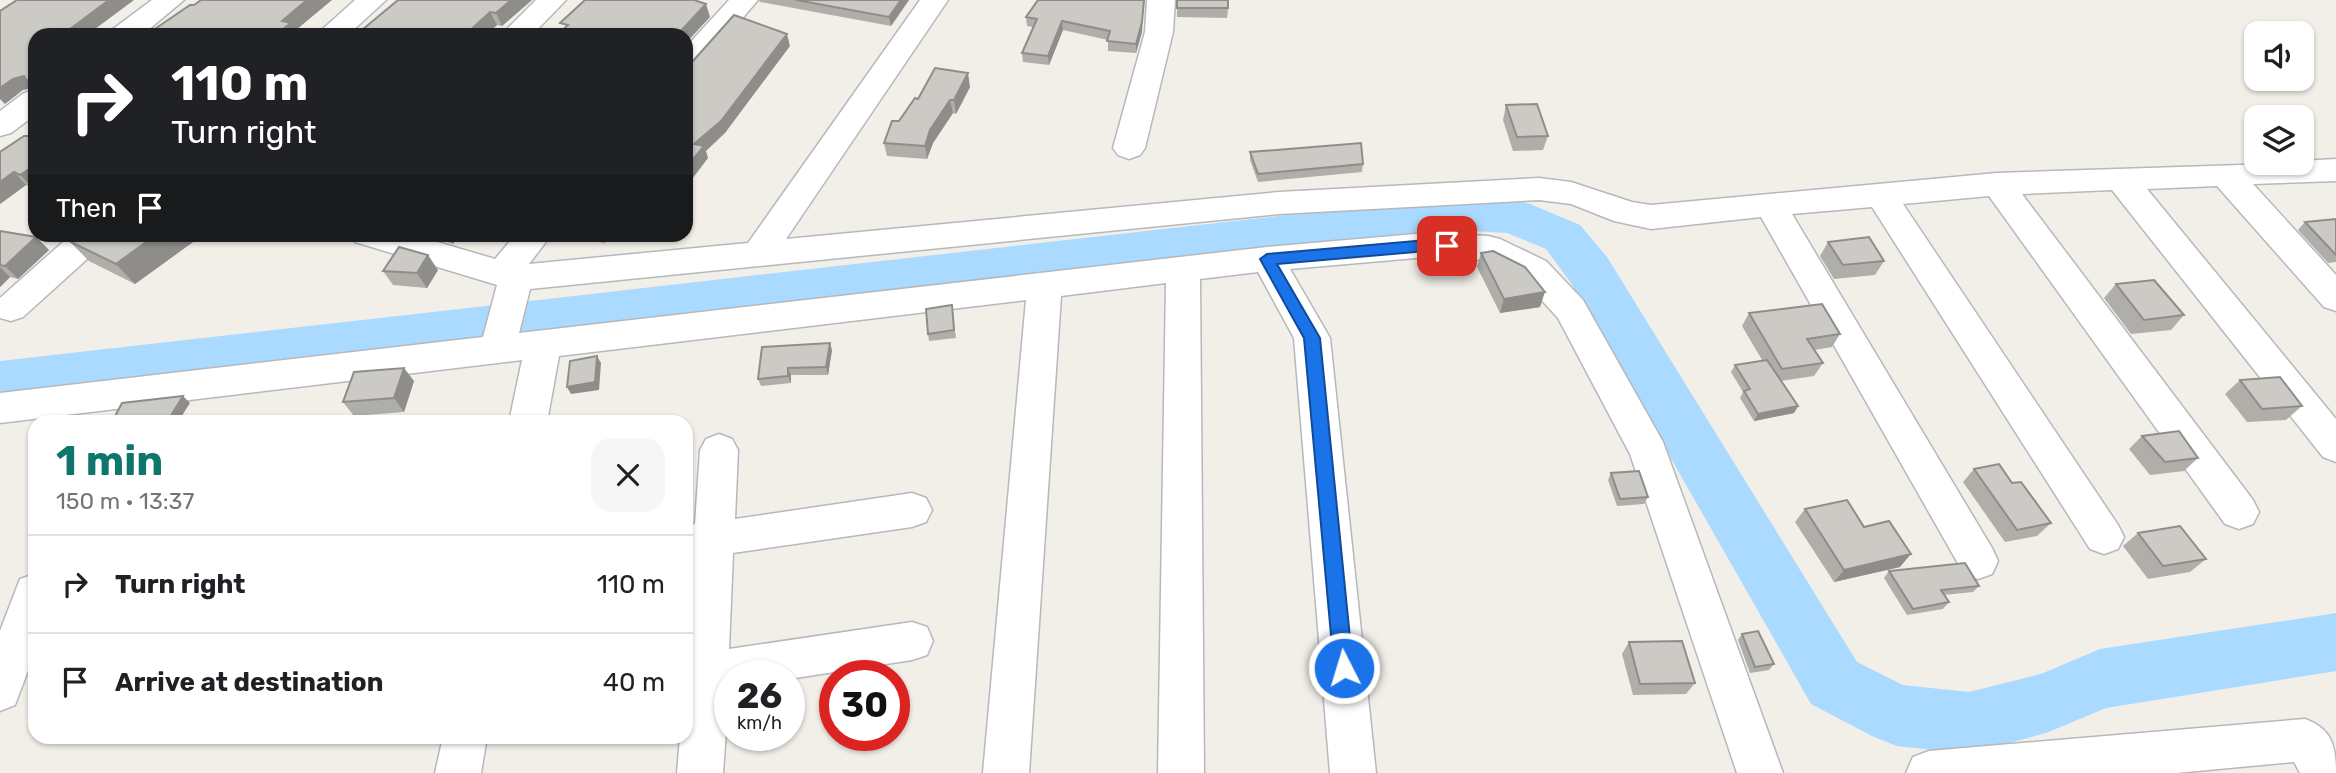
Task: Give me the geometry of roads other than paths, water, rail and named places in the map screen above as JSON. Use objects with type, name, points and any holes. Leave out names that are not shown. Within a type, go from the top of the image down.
[{"type":"street","points":[[132,28],[170,0]]},
{"type":"street","points":[[338,28],[372,0]]},
{"type":"street","points":[[522,28],[552,0]]},
{"type":"street","points":[[693,57],[744,0]]},
{"type":"street","points":[[758,255],[934,0]]},
{"type":"street","points":[[1129,148],[1159,32],[1161,0]]},
{"type":"street","points":[[11,133],[28,110]]},
{"type":"street","points":[[391,242],[510,282],[1279,203],[1539,189],[1571,193],[1626,213],[1651,217],[1997,184],[2336,170]]},
{"type":"street","points":[[2226,175],[2336,298]]},
{"type":"street","points":[[2120,178],[2336,446]]},
{"type":"street","points":[[1997,184],[2239,512]]},
{"type":"street","points":[[1880,194],[2104,537]]},
{"type":"street","points":[[1770,205],[1979,561]]},
{"type":"street","points":[[11,307],[85,242]]},
{"type":"street","points":[[499,342],[510,282],[532,242]]},
{"type":"street","points":[[0,408],[99,409],[499,342],[543,343],[1267,259],[1427,246],[1488,248],[1534,271],[1571,309],[1649,453],[1760,773]]},
{"type":"street","points":[[1267,259],[1312,338],[1353,773]]},
{"type":"street","points":[[1181,773],[1183,269]]},
{"type":"street","points":[[1006,773],[1045,284]]},
{"type":"street","points":[[529,415],[543,343]]},
{"type":"street","points":[[700,773],[695,673],[700,541],[719,450]]},
{"type":"street","points":[[700,541],[912,510]]},
{"type":"street","points":[[1,688],[28,612]]},
{"type":"street","points":[[695,673],[912,641]]},
{"type":"street","points":[[458,773],[464,744]]},
{"type":"street","points":[[1932,773],[2322,750]]},
{"type":"waterway","points":[[0,382],[1455,213],[1513,216],[1563,237],[1589,270],[1834,683],[1897,715],[1969,723],[2046,703],[2100,679],[2336,642]]}]
